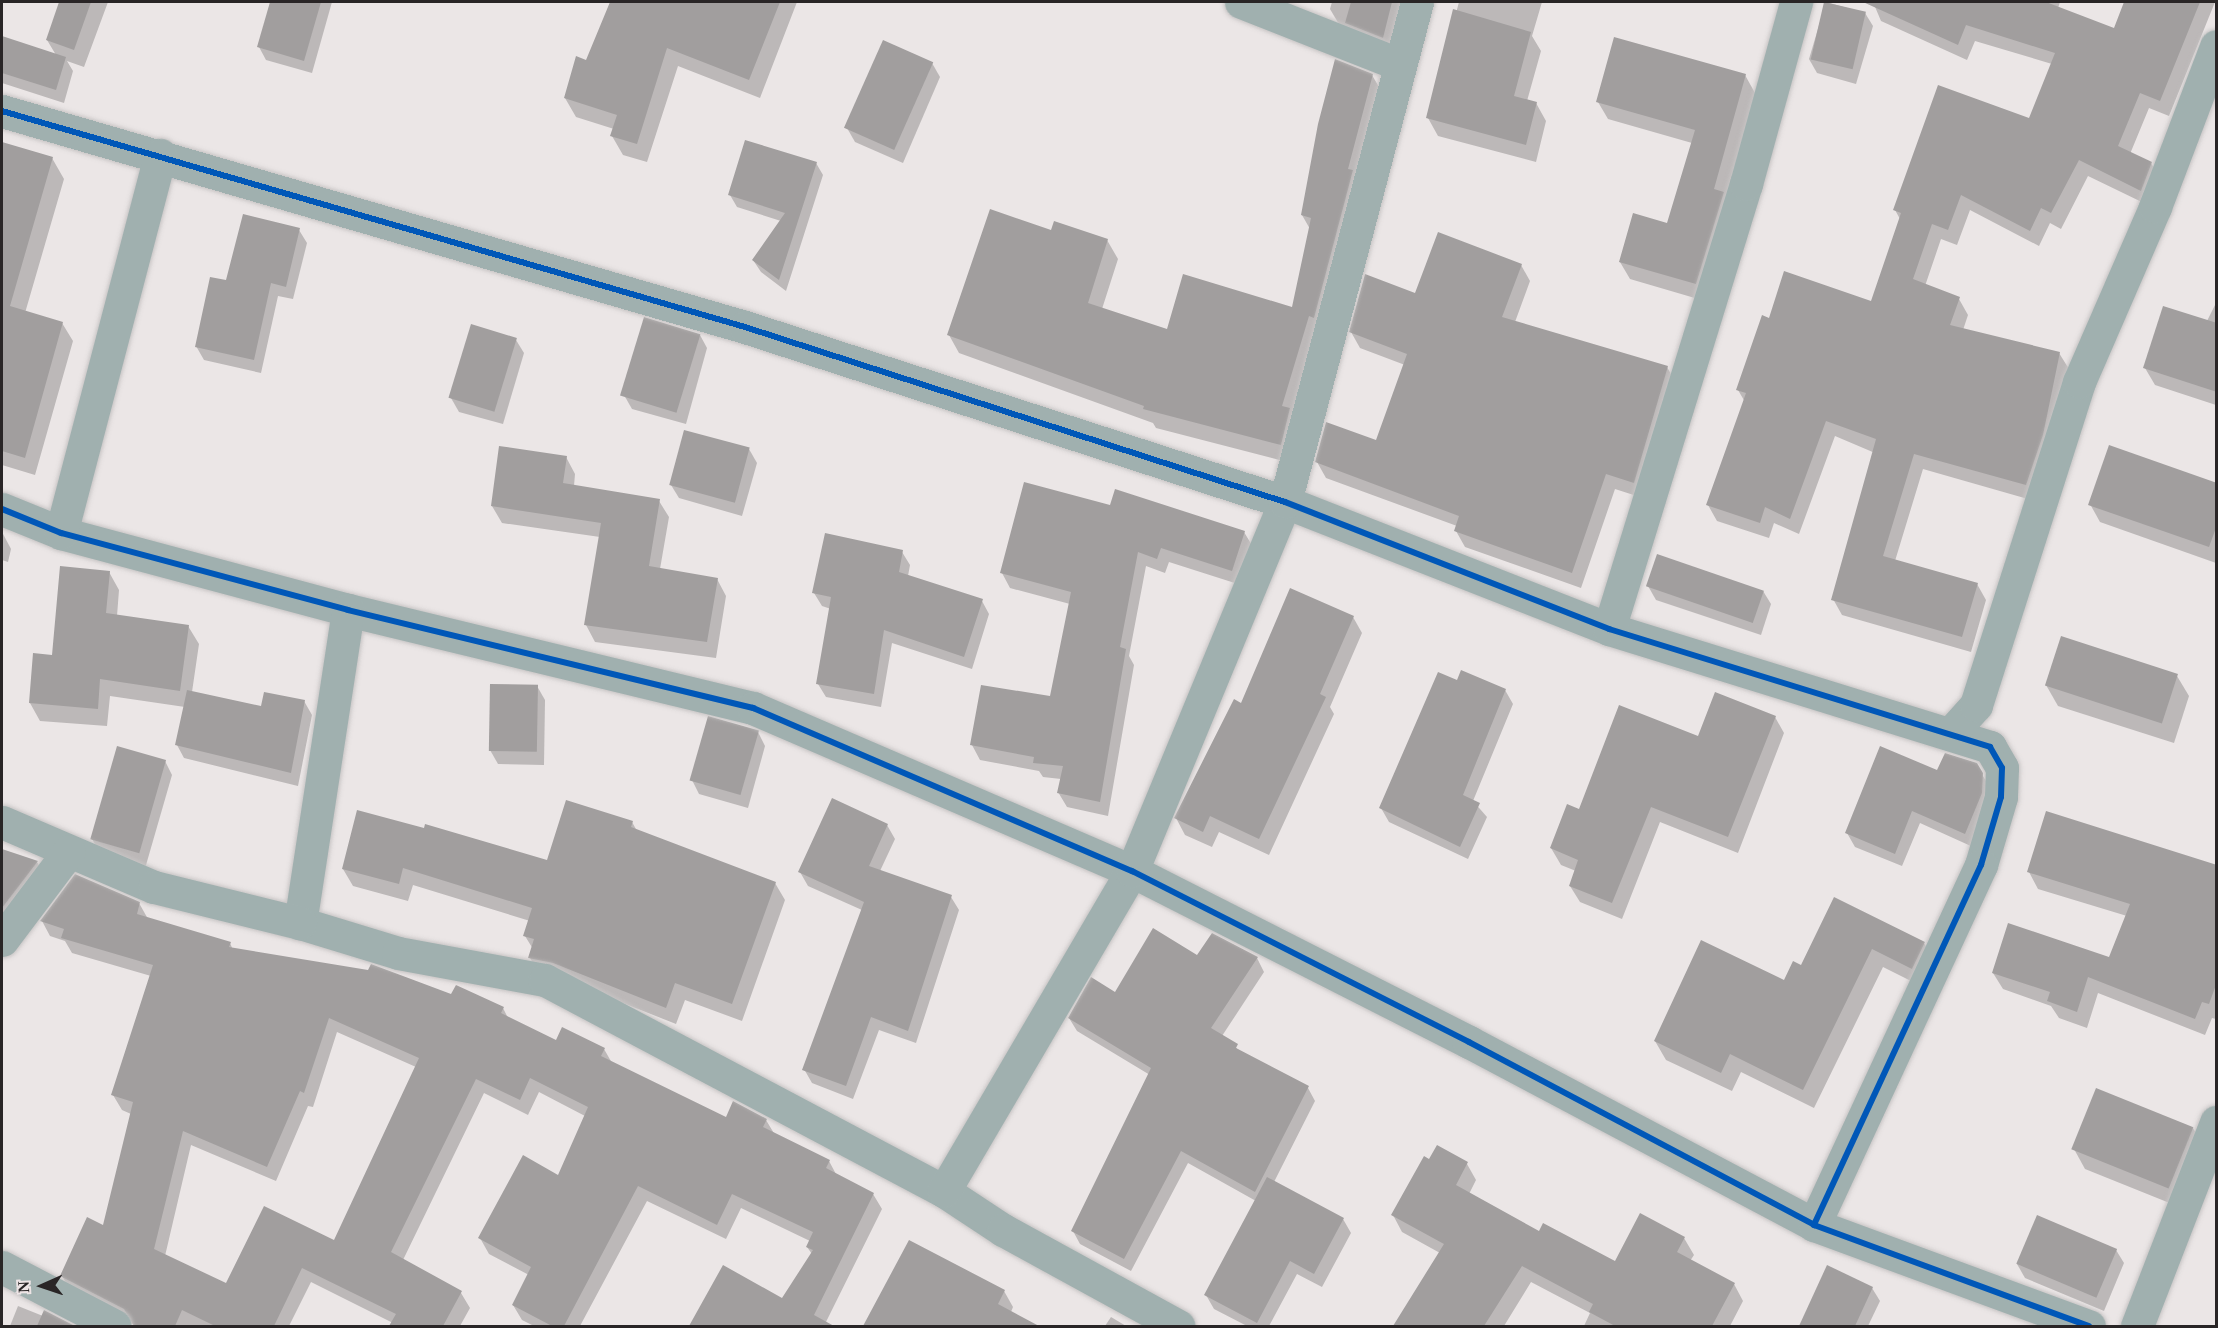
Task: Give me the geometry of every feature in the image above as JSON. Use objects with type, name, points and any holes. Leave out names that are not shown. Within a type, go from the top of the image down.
[{"type":"street","points":[[1241,2],[1398,64]]},
{"type":"street","points":[[944,1191],[1132,871],[1285,502],[1398,64],[1417,2]]},
{"type":"street","points":[[1609,629],[1746,184],[1796,2]]},
{"type":"street","points":[[1950,734],[1976,705],[2079,382],[2155,207],[2217,46]]},
{"type":"street","points":[[2,111],[160,155],[745,327],[1285,502],[1609,629],[1990,747],[2001,768],[2001,797],[1981,865],[1814,1225]]},
{"type":"street","points":[[61,533],[160,155]]},
{"type":"street","points":[[2,509],[61,533],[348,610],[753,708],[1132,871],[1469,1042],[1814,1225],[2089,1326]]},
{"type":"street","points":[[300,923],[348,610]]},
{"type":"street","points":[[2,822],[154,887],[300,923],[398,953],[544,980],[944,1191],[1003,1230],[1178,1326]]},
{"type":"street","points":[[2,940],[69,851]]},
{"type":"street","points":[[2137,1326],[2217,1122]]},
{"type":"street","points":[[2,1267],[115,1326]]},
{"type":"building","points":[[59,2],[91,2],[74,50],[46,40]]},
{"type":"building","points":[[270,2],[321,2],[304,61],[257,47]]},
{"type":"building","points":[[610,2],[780,2],[749,80],[667,48],[637,144],[610,136],[617,115],[564,98],[576,56],[586,60]]},
{"type":"building","points":[[1351,2],[1392,2],[1383,38],[1345,23]]},
{"type":"building","points":[[1824,2],[1866,12],[1853,69],[1811,59]]},
{"type":"building","points":[[1863,2],[2046,2],[2114,28],[2124,2],[2200,2],[2160,101],[2140,93],[2118,146],[2152,162],[2141,191],[2079,160],[2051,213],[2041,208],[2030,231],[1961,195],[1948,230],[1932,224],[1913,279],[1960,297],[1950,325],[2060,352],[2043,435],[2026,485],[1914,454],[1883,556],[1978,583],[1962,637],[1831,600],[1876,439],[1826,421],[1790,519],[1765,507],[1760,523],[1706,505],[1746,393],[1736,390],[1762,315],[1769,318],[1784,271],[1871,301],[1901,213],[1893,210],[1938,85],[2029,118],[2055,53],[1966,25],[1958,45]]},
{"type":"building","points":[[1453,9],[1531,32],[1514,96],[1537,102],[1526,145],[1426,118]]},
{"type":"building","points":[[2,36],[66,57],[56,90],[2,73]]},
{"type":"building","points":[[1614,37],[1746,74],[1714,189],[1724,192],[1696,284],[1619,262],[1633,213],[1667,223],[1695,130],[1596,102]]},
{"type":"building","points":[[883,40],[933,62],[894,150],[844,128]]},
{"type":"building","points":[[1335,59],[1373,74],[1348,169],[1353,170],[1314,318],[1309,316],[1282,406],[1290,408],[1281,445],[1143,409],[1144,406],[947,335],[990,209],[1051,230],[1054,221],[1108,239],[1088,303],[1167,329],[1183,274],[1292,307],[1311,218],[1301,215],[1318,124]]},
{"type":"building","points":[[745,140],[817,162],[779,280],[752,260],[785,213],[728,195]]},
{"type":"building","points":[[2,142],[53,157],[10,306],[63,322],[25,458],[2,451]]},
{"type":"building","points":[[243,214],[300,228],[286,287],[271,283],[254,360],[195,347],[210,277],[226,280]]},
{"type":"building","points":[[1438,232],[1522,264],[1502,317],[1668,366],[1634,483],[1606,474],[1572,573],[1454,531],[1459,516],[1315,462],[1326,422],[1376,440],[1407,354],[1349,332],[1365,274],[1415,293]]},
{"type":"building","points":[[2163,306],[2217,323],[2217,392],[2143,368]]},
{"type":"building","points":[[644,317],[700,334],[676,413],[620,395]]},
{"type":"building","points":[[471,324],[517,338],[494,412],[448,398]]},
{"type":"building","points":[[684,430],[750,448],[735,503],[669,485]]},
{"type":"building","points":[[2109,445],[2217,483],[2217,525],[2209,547],[2088,505]]},
{"type":"building","points":[[499,446],[567,456],[563,483],[660,499],[649,566],[718,578],[707,642],[584,625],[601,523],[491,506]]},
{"type":"building","points":[[1024,482],[1110,505],[1115,489],[1245,531],[1232,571],[1161,548],[1157,559],[1138,552],[1120,647],[1126,649],[1100,802],[1057,793],[1063,766],[1033,763],[1034,757],[970,745],[981,685],[1050,696],[1071,592],[1000,573]]},
{"type":"building","points":[[825,533],[903,550],[899,572],[983,599],[964,657],[884,630],[874,694],[816,684],[831,597],[812,593]]},
{"type":"building","points":[[1657,554],[1764,591],[1753,623],[1646,586]]},
{"type":"building","points":[[60,566],[110,571],[106,613],[189,625],[180,691],[100,679],[98,709],[29,703],[33,653],[52,655]]},
{"type":"building","points":[[1290,588],[1354,616],[1320,694],[1326,697],[1259,839],[1210,816],[1203,832],[1174,818],[1234,699],[1241,703]]},
{"type":"building","points":[[2061,636],[2178,674],[2162,723],[2045,685]]},
{"type":"building","points":[[1461,670],[1506,689],[1463,795],[1480,803],[1460,847],[1379,808],[1438,672],[1457,680]]},
{"type":"building","points":[[490,684],[538,685],[537,752],[489,751]]},
{"type":"building","points":[[187,690],[261,706],[264,692],[305,700],[291,773],[175,745]]},
{"type":"building","points":[[1715,692],[1776,716],[1728,837],[1651,807],[1612,903],[1569,886],[1578,860],[1550,848],[1567,804],[1579,809],[1619,705],[1698,736]]},
{"type":"building","points":[[708,716],[759,731],[740,795],[690,780]]},
{"type":"building","points":[[117,746],[166,760],[139,853],[90,839]]},
{"type":"building","points":[[1880,746],[1937,770],[1945,753],[1977,763],[1983,773],[1982,793],[1965,834],[1912,811],[1895,854],[1845,833]]},
{"type":"building","points":[[832,798],[888,824],[869,866],[952,895],[908,1031],[871,1017],[846,1086],[802,1070],[864,902],[798,872]]},
{"type":"building","points":[[566,800],[633,821],[631,827],[776,882],[732,1004],[675,983],[666,1008],[553,963],[528,958],[534,939],[523,936],[532,908],[403,868],[399,884],[342,869],[357,810],[424,828],[425,824],[547,860]]},
{"type":"building","points":[[2046,811],[2217,865],[2217,982],[2209,1004],[2202,1002],[2195,1019],[2088,977],[2077,1012],[2047,1001],[2050,992],[1992,973],[2008,923],[2109,957],[2130,904],[2027,872]]},
{"type":"building","points":[[2,849],[38,861],[2,908]]},
{"type":"building","points":[[75,874],[140,902],[137,914],[231,942],[229,947],[368,970],[371,964],[451,994],[456,985],[504,1007],[501,1013],[556,1040],[562,1027],[605,1048],[601,1056],[726,1117],[733,1101],[767,1119],[763,1127],[830,1160],[826,1168],[874,1193],[814,1315],[834,1326],[689,1326],[723,1265],[782,1298],[813,1250],[806,1247],[813,1232],[732,1194],[717,1225],[638,1186],[564,1326],[552,1326],[512,1305],[531,1267],[478,1238],[523,1155],[558,1175],[588,1107],[530,1078],[520,1100],[476,1079],[391,1252],[462,1291],[443,1326],[389,1326],[396,1314],[302,1268],[274,1326],[215,1326],[182,1310],[175,1326],[134,1326],[124,1309],[60,1276],[87,1217],[103,1225],[133,1102],[111,1095],[153,965],[61,938],[64,929],[40,921]],"holes":[[[329,1018],[419,1058],[334,1240],[264,1206],[226,1283],[154,1249],[183,1131],[267,1167],[300,1091],[304,1093]]]},
{"type":"building","points":[[1834,897],[1925,942],[1912,969],[1872,949],[1803,1090],[1730,1054],[1721,1073],[1654,1041],[1701,940],[1784,980],[1793,961],[1801,965]]},
{"type":"building","points":[[1153,928],[1197,955],[1212,933],[1258,957],[1211,1028],[1238,1044],[1236,1048],[1309,1086],[1255,1192],[1181,1151],[1124,1259],[1071,1231],[1151,1068],[1068,1018],[1091,977],[1115,992]]},
{"type":"building","points":[[2096,1088],[2193,1127],[2169,1189],[2071,1149]]},
{"type":"building","points":[[1437,1145],[1468,1162],[1456,1185],[1539,1231],[1543,1223],[1615,1261],[1640,1213],[1685,1237],[1677,1252],[1735,1283],[1712,1326],[1615,1326],[1589,1312],[1593,1304],[1522,1266],[1484,1326],[1393,1326],[1444,1244],[1391,1215],[1424,1156],[1429,1159]]},
{"type":"building","points":[[1267,1177],[1344,1218],[1314,1274],[1290,1261],[1257,1323],[1204,1295]]},
{"type":"building","points":[[2037,1215],[2117,1249],[2096,1298],[2016,1264]]},
{"type":"building","points":[[909,1240],[1005,1290],[998,1304],[1039,1326],[863,1326]]},
{"type":"building","points":[[1827,1265],[1873,1287],[1855,1326],[1799,1326]]},
{"type":"building","points":[[44,1310],[75,1326],[37,1326]]},
{"type":"cycle path","points":[[2,111],[745,327],[1285,502],[1609,629],[1990,747],[2002,768],[2001,797],[1981,865],[1814,1225]]},
{"type":"cycle path","points":[[2,509],[61,533],[348,610],[753,708],[1132,871],[1469,1042],[1814,1225],[2089,1326]]}]
